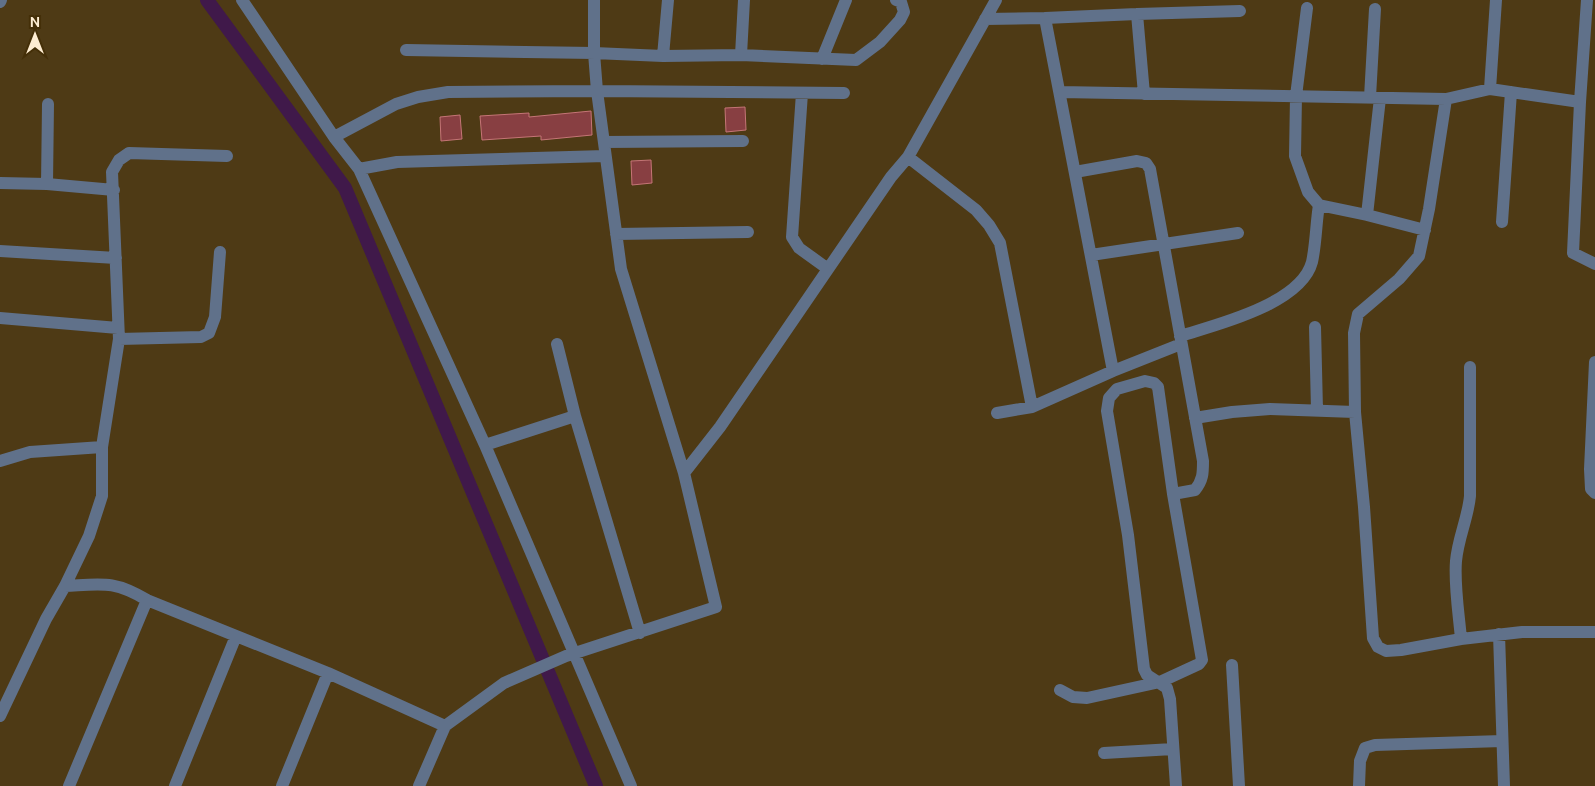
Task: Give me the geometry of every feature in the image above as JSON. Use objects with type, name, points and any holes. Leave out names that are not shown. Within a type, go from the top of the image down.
[{"type":"street","points":[[242,0],[334,137],[359,169],[485,445],[571,655],[631,786]]},
{"type":"street","points":[[418,786],[445,726],[504,683],[571,655],[716,607],[684,473],[621,269],[597,91],[594,53],[594,0]]},
{"type":"street","points":[[662,56],[668,0]]},
{"type":"street","points":[[741,55],[744,0]]},
{"type":"street","points":[[822,59],[846,0]]},
{"type":"street","points":[[406,50],[662,56],[741,55],[856,60],[880,42],[900,20],[904,12],[901,2],[896,0]]},
{"type":"street","points":[[684,473],[720,427],[891,177],[908,157],[996,0]]},
{"type":"street","points":[[1490,89],[1496,0]]},
{"type":"street","points":[[1587,0],[1573,253],[1595,264]]},
{"type":"street","points":[[1306,8],[1296,96],[1295,156],[1308,192],[1319,205],[1424,230]]},
{"type":"street","points":[[1367,216],[1375,98],[1375,9]]},
{"type":"street","points":[[985,19],[1240,12]]},
{"type":"street","points":[[1137,14],[1144,94]]},
{"type":"street","points":[[1045,18],[1113,371]]},
{"type":"street","points":[[1060,92],[1446,99],[1490,89],[1580,102]]},
{"type":"street","points":[[334,137],[396,104],[418,97],[441,93],[597,91],[844,94]]},
{"type":"street","points":[[1502,222],[1511,92]]},
{"type":"street","points":[[802,93],[792,238],[800,248],[828,269]]},
{"type":"street","points":[[1446,99],[1419,256],[1399,279],[1358,314],[1354,333],[1355,412],[1374,642],[1378,647],[1386,650],[1401,650],[1499,634],[1522,632],[1595,632]]},
{"type":"street","points":[[47,184],[48,104]]},
{"type":"street","points":[[604,142],[743,141]]},
{"type":"street","points":[[0,716],[46,619],[65,586],[89,536],[102,496],[102,446],[119,333],[112,172],[119,160],[129,153],[226,156]]},
{"type":"street","points":[[359,169],[397,162],[605,156]]},
{"type":"street","points":[[908,157],[976,210],[989,225],[1000,243],[1032,407]]},
{"type":"street","points":[[1075,172],[1137,160],[1146,163],[1150,169],[1203,461],[1203,475],[1201,483],[1196,490],[1173,494]]},
{"type":"street","points":[[0,183],[47,184],[114,190]]},
{"type":"street","points":[[997,413],[1032,407],[1180,340],[1277,300],[1302,282],[1312,263],[1319,205]]},
{"type":"street","points":[[616,234],[748,232]]},
{"type":"street","points":[[1091,255],[1238,233]]},
{"type":"street","points":[[0,251],[116,258]]},
{"type":"street","points":[[0,318],[119,333],[201,337],[209,333],[215,317],[220,252]]},
{"type":"street","points":[[1314,327],[1318,410]]},
{"type":"street","points":[[557,344],[575,416],[640,633]]},
{"type":"street","points":[[1595,362],[1590,469],[1591,489],[1595,493]]},
{"type":"street","points":[[1460,639],[1456,563],[1461,531],[1468,512],[1470,496],[1470,367]]},
{"type":"street","points":[[1060,690],[1073,697],[1087,698],[1160,682],[1200,664],[1202,660],[1173,494],[1158,387],[1154,383],[1145,381],[1117,389],[1109,398],[1107,411],[1128,535],[1144,669],[1147,675],[1160,682],[1167,688],[1170,699],[1176,786]]},
{"type":"street","points":[[1195,418],[1232,412],[1270,409],[1355,412]]},
{"type":"street","points":[[485,445],[575,416]]},
{"type":"street","points":[[0,461],[30,452],[102,446]]},
{"type":"street","points":[[65,586],[115,585],[129,589],[147,600],[328,673],[445,726]]},
{"type":"street","points":[[69,786],[147,600]]},
{"type":"street","points":[[1499,634],[1504,786]]},
{"type":"street","points":[[175,786],[236,636]]},
{"type":"street","points":[[1232,665],[1239,786]]},
{"type":"street","points":[[282,786],[328,673]]},
{"type":"street","points":[[1359,786],[1360,761],[1365,748],[1375,745],[1502,741]]},
{"type":"street","points":[[1104,753],[1173,749]]},
{"type":"building","points":[[745,107],[746,130],[726,132],[725,108]]},
{"type":"building","points":[[591,111],[592,135],[541,140],[541,136],[482,140],[480,116],[529,113],[529,117]]},
{"type":"building","points":[[460,115],[462,139],[441,141],[440,117]]},
{"type":"building","points":[[651,160],[652,183],[632,185],[631,161]]},
{"type":"waterway","points":[[207,0],[345,188],[596,786]]}]
